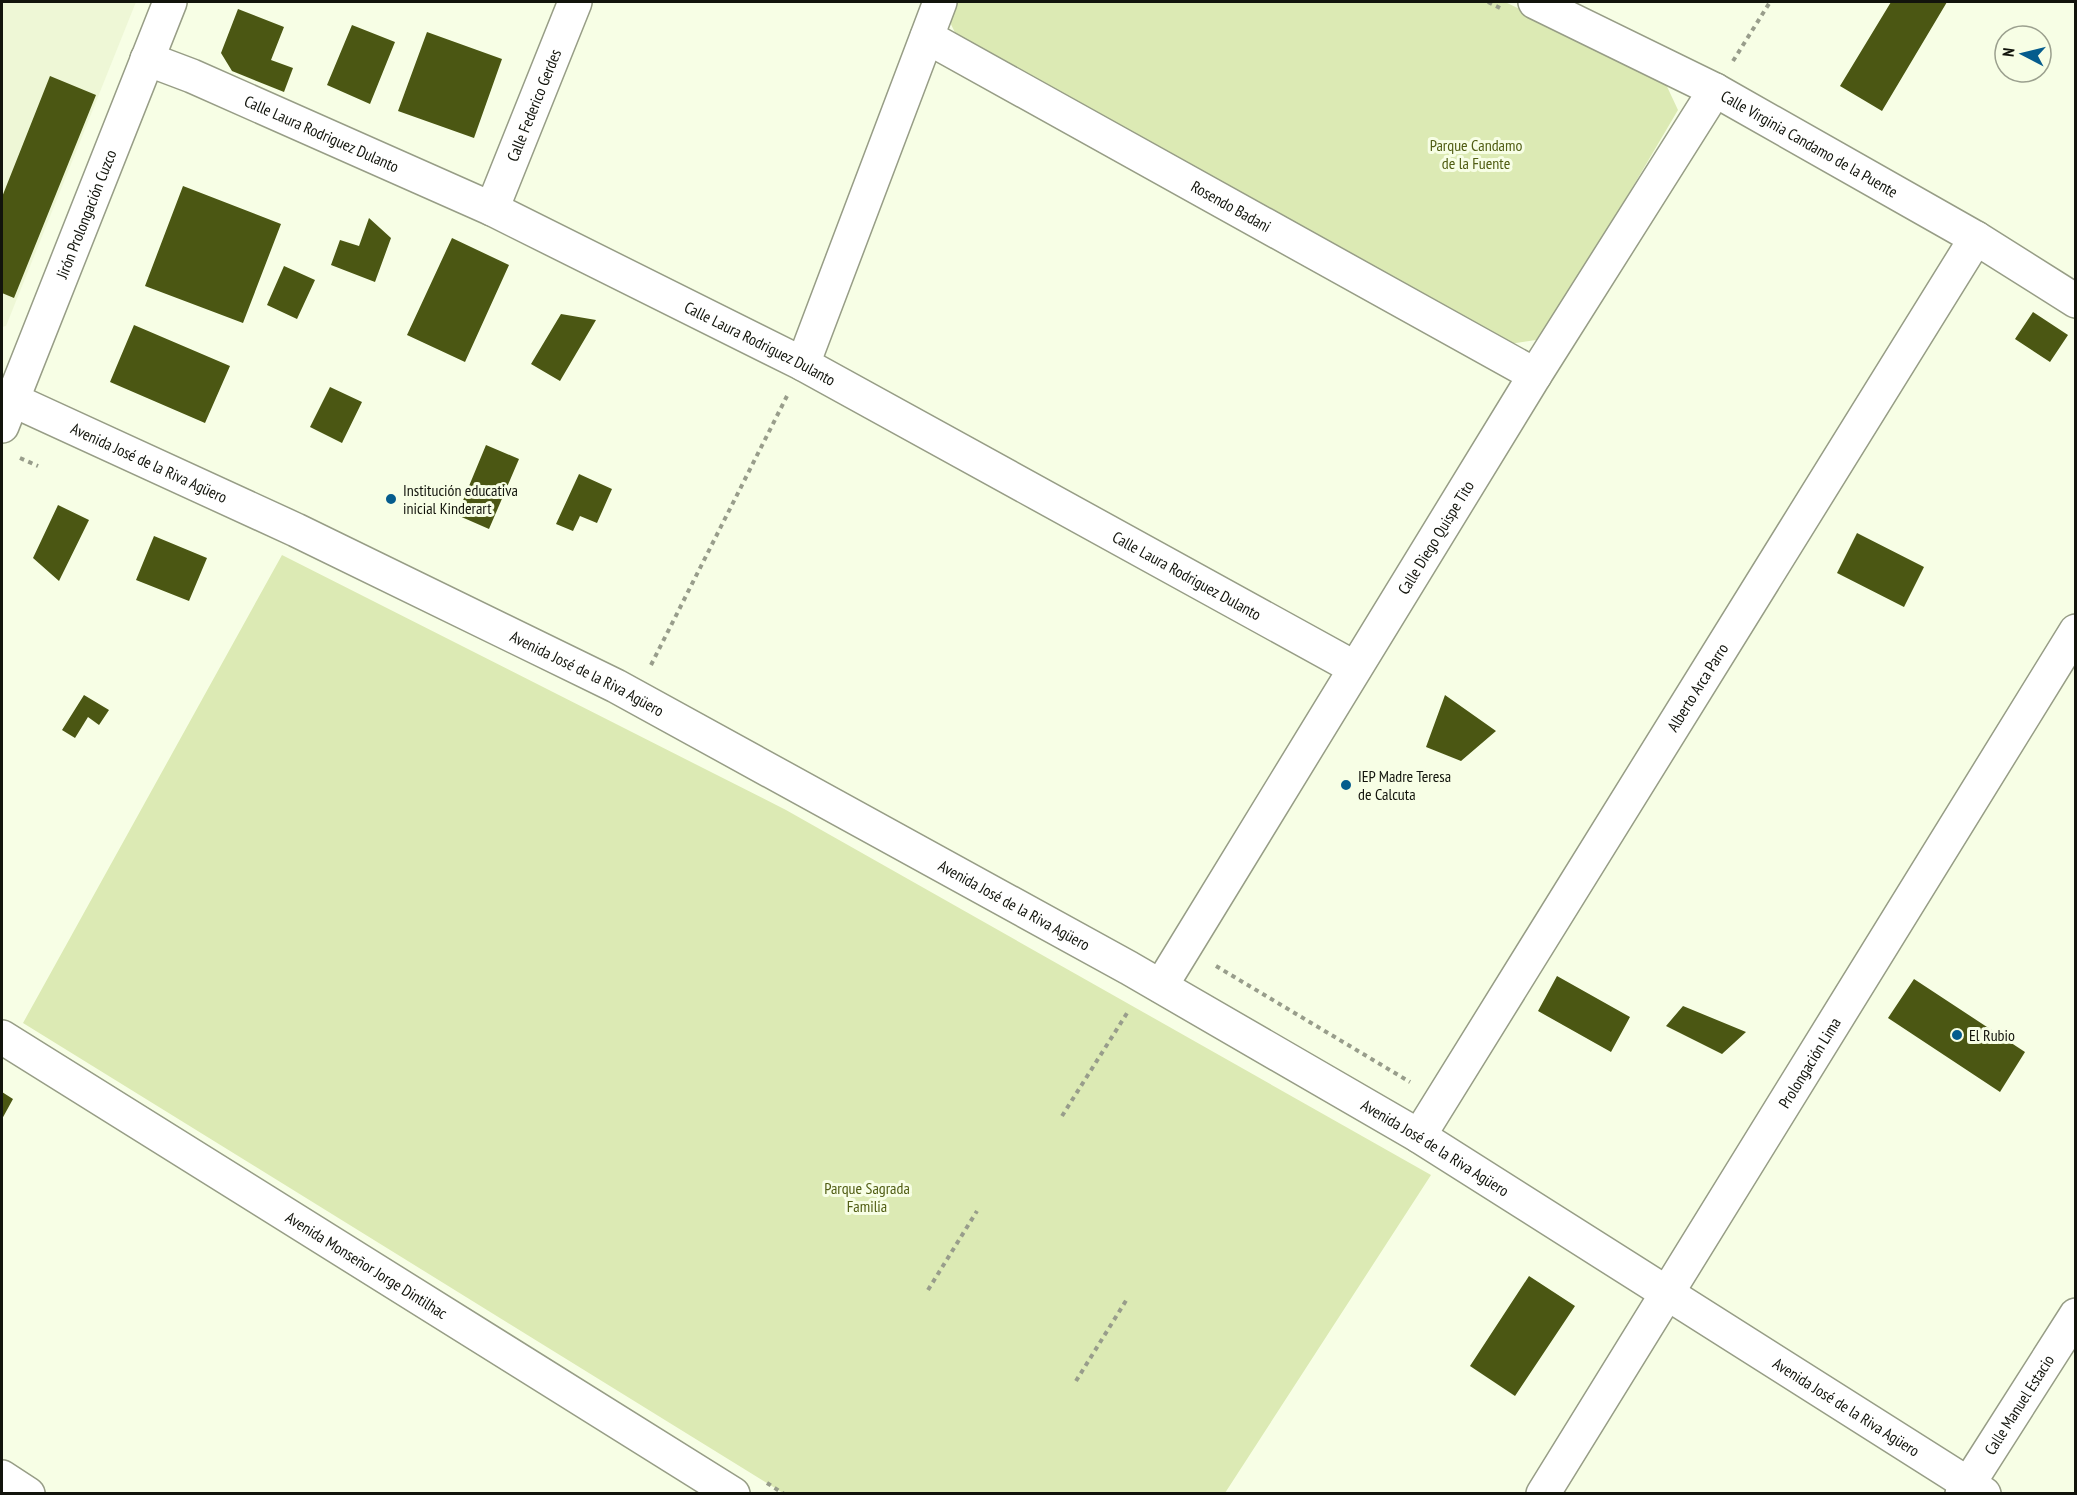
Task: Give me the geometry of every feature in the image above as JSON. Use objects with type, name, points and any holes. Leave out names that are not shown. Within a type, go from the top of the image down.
[{"type":"street","name":"Jirón Prolongación Cuzco","points":[[5,407],[170,2]]},
{"type":"street","name":"Calle Federico Gerdes","points":[[492,209],[575,2]]},
{"type":"street","points":[[803,364],[940,2]]},
{"type":"street","name":"Calle Virginia Candamo de la Puente","points":[[1535,2],[1715,90],[1976,238],[2076,301]]},
{"type":"street","name":"Rosendo Badani","points":[[927,37],[1535,375]]},
{"type":"street","name":"Calle Laura Rodriguez Dulanto","points":[[147,59],[192,76],[492,209],[803,364],[1355,668]]},
{"type":"street","name":"Calle Diego Quispe Tito","points":[[1161,986],[1535,375],[1715,90]]},
{"type":"street","name":"Alberto Arca Parro","points":[[1419,1136],[1976,238]]},
{"type":"street","name":"Avenida José de la Riva Agüero","points":[[5,407],[296,530],[616,686],[1161,986],[1419,1136],[1668,1293],[1972,1490]]},
{"type":"street","name":"Prolongación Lima","points":[[1543,1494],[2076,631]]},
{"type":"street","name":"Avenida Monseñor Jorge Dintilhac","points":[[2,1037],[733,1494]]},
{"type":"street","name":"Calle Manuel Estacio","points":[[1972,1490],[2076,1315]]},
{"type":"street","points":[[2,1477],[28,1494]]},
{"type":"path","points":[[1715,90],[1770,2]]},
{"type":"path","points":[[646,674],[803,364]]},
{"type":"path","points":[[20,458],[38,466]]},
{"type":"path","points":[[1208,961],[1417,1086]]},
{"type":"path","points":[[1062,1116],[1130,1009]]},
{"type":"path","points":[[928,1290],[978,1211]]},
{"type":"path","points":[[1076,1381],[1127,1299]]},
{"type":"shaded area","points":[[2,2],[136,2],[6,326],[2,327]]},
{"type":"green space","name":"Parque Candamo de la Fuente","points":[[955,2],[1505,2],[1663,78],[1678,110],[1543,339],[1509,344],[959,41],[948,18]]},
{"type":"green space","name":"Parque Sagrada Familia","points":[[282,555],[786,810],[1431,1175],[1225,1493],[783,1493],[23,1023]]},
{"type":"building","points":[[1891,2],[1947,2],[1882,111],[1840,86]]},
{"type":"building","points":[[238,9],[284,27],[271,60],[293,68],[284,92],[232,71],[221,53]]},
{"type":"building","points":[[352,25],[395,42],[370,104],[327,85]]},
{"type":"building","points":[[427,32],[502,59],[474,138],[398,111]]},
{"type":"building","points":[[50,76],[96,95],[14,298],[2,293],[2,197]]},
{"type":"building","points":[[183,186],[281,224],[243,323],[145,286]]},
{"type":"building","points":[[369,218],[391,238],[375,282],[331,265],[340,240],[359,246]]},
{"type":"building","points":[[452,238],[509,265],[465,362],[407,335]]},
{"type":"building","points":[[284,266],[315,280],[297,319],[267,305]]},
{"type":"building","points":[[2033,312],[2068,335],[2050,362],[2015,339]]},
{"type":"building","points":[[561,314],[596,320],[560,381],[531,364]]},
{"type":"building","points":[[134,325],[230,366],[205,423],[110,382]]},
{"type":"building","points":[[330,387],[362,402],[342,443],[310,427]]},
{"type":"building","points":[[486,445],[519,459],[489,529],[457,515]]},
{"type":"building","points":[[579,474],[612,489],[597,523],[580,516],[573,531],[556,524]]},
{"type":"building","points":[[58,505],[89,520],[59,581],[33,558]]},
{"type":"building","points":[[1857,533],[1924,567],[1904,607],[1837,573]]},
{"type":"building","points":[[154,536],[207,558],[189,601],[136,580]]},
{"type":"building","points":[[84,695],[109,710],[99,725],[88,717],[75,738],[62,730]]},
{"type":"building","points":[[1445,695],[1496,731],[1461,761],[1426,747]]},
{"type":"building","points":[[1557,976],[1630,1017],[1611,1052],[1538,1011]]},
{"type":"building","name":"El Rubio","points":[[1914,979],[2025,1052],[2000,1092],[1888,1018]]},
{"type":"building","points":[[1683,1006],[1746,1032],[1722,1054],[1666,1026]]},
{"type":"building","points":[[2,1092],[13,1099],[2,1119]]},
{"type":"building","points":[[1529,1276],[1575,1306],[1515,1396],[1470,1366]]},
{"type":"place","name":"Institución educativa inicial Kinderart","points":[[391,499]]},
{"type":"place","name":"IEP Madre Teresa de Calcuta","points":[[1346,785]]},
{"type":"place","name":"El Rubio","points":[[1957,1035]]}]
